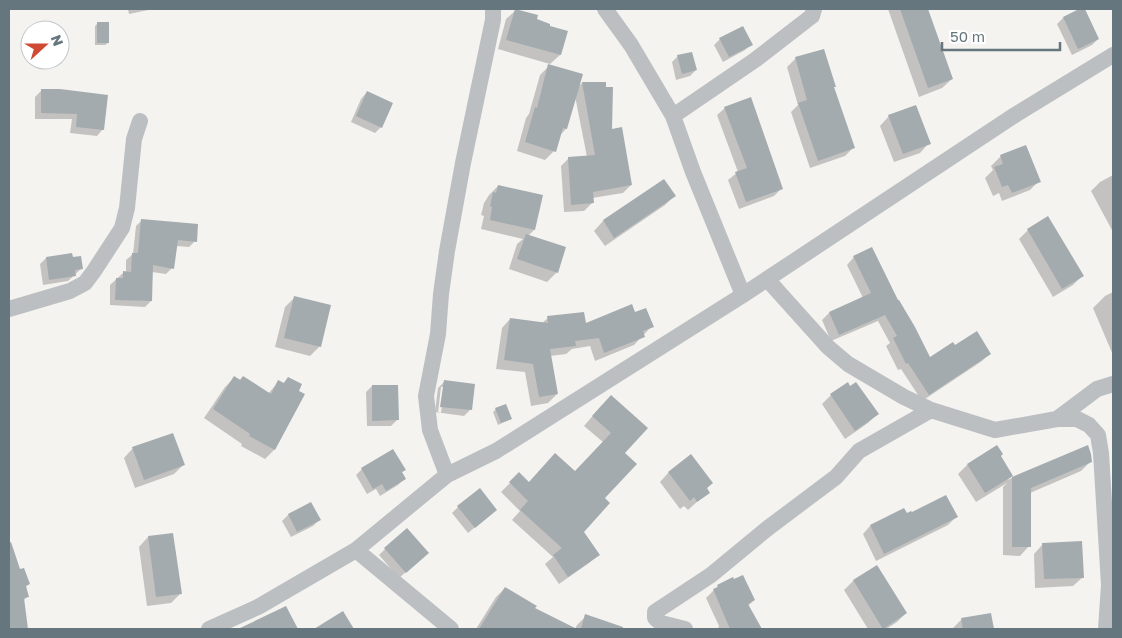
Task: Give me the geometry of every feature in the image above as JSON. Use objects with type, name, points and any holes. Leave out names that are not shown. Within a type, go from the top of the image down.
[{"type":"street","points":[[447,475],[430,430],[426,396],[438,334],[447,251],[493,20],[493,9]]},
{"type":"street","points":[[605,9],[631,45],[673,116],[693,172],[743,295]]},
{"type":"street","points":[[673,116],[762,55],[812,16],[814,9]]},
{"type":"street","points":[[209,629],[258,606],[356,550],[447,475],[496,451],[743,295],[1015,115],[1113,54]]},
{"type":"street","points":[[9,309],[70,291],[85,283],[94,271],[122,228],[128,208],[134,139],[140,121]]},
{"type":"street","points":[[767,279],[822,341],[848,364],[904,397],[931,410],[995,430],[1057,419],[1077,419],[1089,425],[1098,435],[1101,453],[1109,585],[1106,629]]},
{"type":"street","points":[[1057,419],[1096,389],[1113,384]]},
{"type":"street","points":[[685,629],[661,623],[655,618],[656,612],[711,575],[768,528],[836,477],[859,451],[931,410]]},
{"type":"street","points":[[356,550],[451,629]]},
{"type":"building","points":[[515,9],[538,15],[537,19],[550,24],[550,26],[568,31],[561,55],[506,40]]},
{"type":"building","points":[[900,9],[928,9],[953,79],[928,88]]},
{"type":"building","points":[[1079,9],[1085,9],[1099,39],[1078,49],[1063,17]]},
{"type":"building","points":[[97,22],[109,22],[109,43],[97,43]]},
{"type":"building","points":[[743,26],[753,45],[729,57],[719,38]]},
{"type":"building","points":[[824,49],[836,87],[834,87],[855,148],[818,161],[798,103],[807,100],[795,57]]},
{"type":"building","points":[[692,52],[697,70],[682,74],[677,55]]},
{"type":"building","points":[[548,64],[583,74],[567,129],[563,128],[556,152],[525,142],[535,107],[537,108]]},
{"type":"building","points":[[582,82],[606,82],[606,87],[613,87],[612,129],[622,127],[632,185],[593,192],[594,203],[571,205],[568,157],[595,155]]},
{"type":"building","points":[[41,89],[60,89],[108,95],[104,130],[76,127],[77,114],[41,113]]},
{"type":"building","points":[[367,91],[393,103],[382,128],[356,116]]},
{"type":"building","points":[[751,97],[783,189],[746,202],[735,172],[747,168],[724,107]]},
{"type":"building","points":[[916,105],[931,144],[903,154],[888,115]]},
{"type":"building","points":[[1026,145],[1041,182],[1012,193],[1008,185],[1002,187],[994,167],[1003,164],[1000,155]]},
{"type":"building","points":[[664,179],[676,196],[614,238],[603,220]]},
{"type":"building","points":[[498,185],[543,195],[535,230],[490,220],[493,192],[496,193]]},
{"type":"building","points":[[1048,216],[1084,276],[1062,289],[1027,229]]},
{"type":"building","points":[[141,219],[198,224],[197,242],[178,240],[174,269],[153,265],[152,301],[115,300],[116,278],[123,278],[123,271],[131,272],[132,253],[138,253]]},
{"type":"building","points":[[526,234],[566,247],[558,273],[517,259]]},
{"type":"building","points":[[872,247],[898,300],[915,327],[930,357],[953,342],[955,345],[977,331],[991,354],[929,395],[908,363],[906,364],[893,338],[897,336],[885,315],[839,335],[829,312],[871,293],[853,256]]},
{"type":"building","points":[[72,253],[73,257],[81,256],[83,269],[75,270],[76,276],[49,280],[46,257]]},
{"type":"building","points":[[294,296],[331,305],[321,347],[284,338]]},
{"type":"building","points":[[632,304],[635,312],[646,308],[654,327],[643,331],[645,337],[604,353],[599,338],[575,341],[576,346],[550,349],[558,394],[539,397],[533,364],[504,360],[510,318],[548,323],[547,316],[584,312],[586,323]]},
{"type":"building","points":[[234,376],[240,380],[243,376],[271,394],[278,380],[284,383],[288,377],[302,384],[299,391],[305,394],[275,450],[249,436],[250,434],[213,409]]},
{"type":"building","points":[[444,380],[475,384],[472,410],[440,407]]},
{"type":"building","points":[[848,382],[850,386],[856,382],[879,414],[855,431],[830,394]]},
{"type":"building","points":[[372,385],[398,385],[399,420],[372,421]]},
{"type":"building","points":[[611,395],[648,428],[625,453],[637,464],[605,498],[610,503],[584,532],[600,555],[568,577],[553,555],[562,548],[520,510],[528,501],[509,482],[519,472],[529,482],[555,453],[575,471],[611,433],[592,416]]},
{"type":"building","points":[[506,404],[512,419],[501,423],[495,408]]},
{"type":"building","points":[[173,433],[185,465],[144,480],[132,447]]},
{"type":"building","points":[[997,445],[1013,476],[985,493],[967,464]]},
{"type":"building","points":[[1088,445],[1092,462],[1031,488],[1031,547],[1012,547],[1012,477]]},
{"type":"building","points":[[393,449],[406,470],[402,472],[406,479],[386,491],[382,484],[373,489],[361,468]]},
{"type":"building","points":[[691,454],[713,483],[707,488],[710,493],[697,502],[694,497],[690,501],[668,472]]},
{"type":"building","points":[[480,488],[497,510],[475,528],[457,506]]},
{"type":"building","points":[[946,495],[958,517],[884,554],[870,525],[904,508],[907,513],[912,512]]},
{"type":"building","points":[[311,502],[321,520],[297,532],[288,514]]},
{"type":"building","points":[[407,528],[429,553],[406,573],[384,548]]},
{"type":"building","points":[[173,533],[182,594],[156,597],[148,536]]},
{"type":"building","points":[[1082,541],[1084,578],[1044,579],[1042,543]]},
{"type":"building","points":[[11,542],[20,569],[24,568],[30,584],[26,586],[29,597],[24,598],[28,629],[9,629],[9,543]]},
{"type":"building","points":[[877,565],[907,613],[883,629],[853,580]]},
{"type":"building","points":[[743,575],[755,600],[748,604],[762,629],[730,629],[713,589],[733,577],[734,579]]},
{"type":"building","points":[[505,587],[537,606],[535,608],[577,629],[479,629]]},
{"type":"building","points":[[286,606],[298,629],[238,629]]},
{"type":"building","points":[[343,611],[354,629],[314,629]]},
{"type":"building","points":[[991,613],[994,629],[963,629],[961,618]]},
{"type":"building","points":[[585,614],[623,627],[622,629],[581,629]]}]
